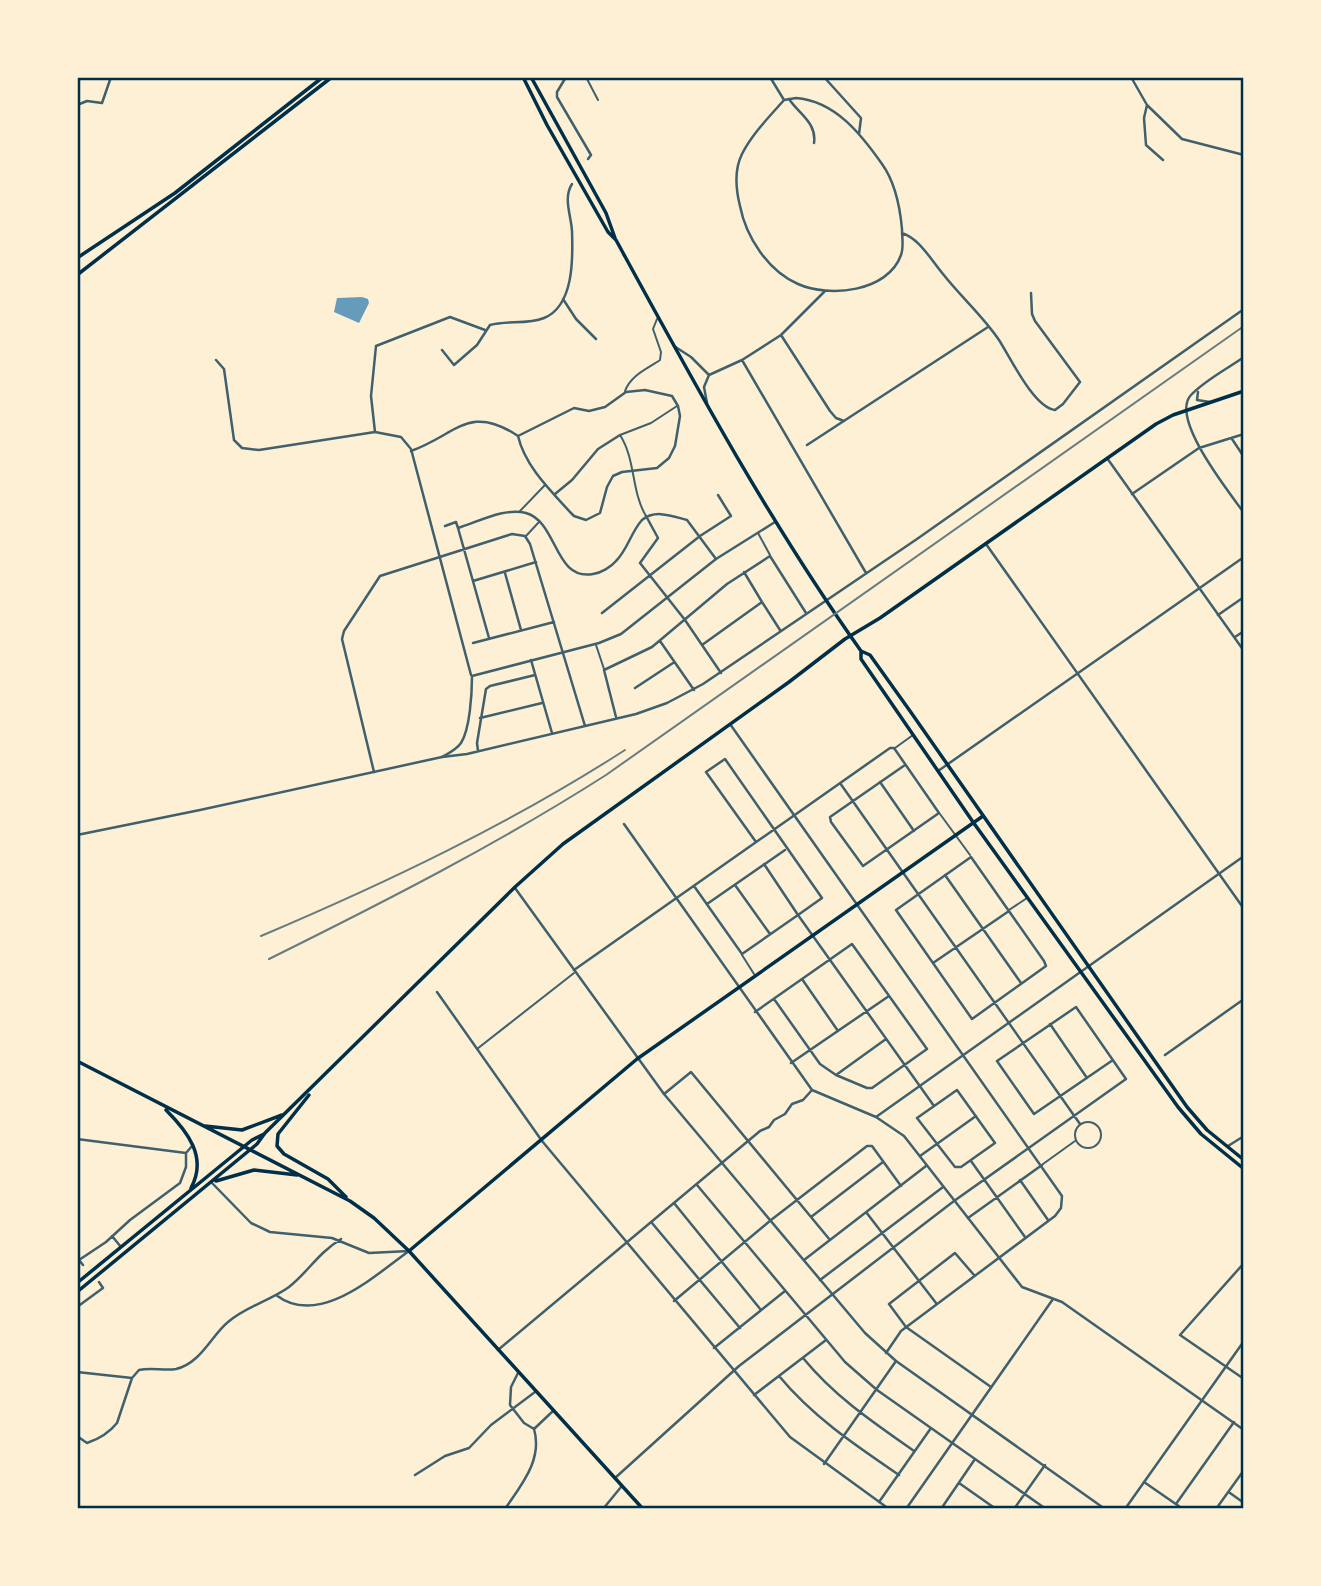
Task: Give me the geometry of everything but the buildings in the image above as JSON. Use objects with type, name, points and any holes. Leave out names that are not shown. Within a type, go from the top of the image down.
[{"type":"main road","points":[[77,258],[175,192],[323,77]]},
{"type":"main road","points":[[77,275],[332,77]]},
{"type":"main road","points":[[523,77],[566,161],[608,232],[616,240],[709,410],[815,586],[861,651],[870,655],[1187,1107],[1244,1160]]},
{"type":"main road","points":[[531,77],[614,229],[616,240]]},
{"type":"main road","points":[[77,1292],[250,1150],[515,887],[563,844],[845,639],[880,618],[1156,424],[1186,410],[1244,391]]},
{"type":"main road","points":[[861,651],[861,659],[973,822],[1191,1124],[1244,1169]]},
{"type":"main road","points":[[408,1251],[637,1059],[983,816]]},
{"type":"main road","points":[[77,1061],[350,1201],[374,1218],[408,1251],[643,1509]]},
{"type":"main road","points":[[312,1090],[305,1103],[280,1131],[276,1139],[277,1145],[284,1154],[328,1178],[350,1201]]},
{"type":"main road","points":[[162,1106],[182,1126],[194,1144],[197,1173],[188,1192]]},
{"type":"main road","points":[[201,1125],[242,1130],[254,1128],[287,1113]]},
{"type":"main road","points":[[77,1283],[243,1147],[265,1133]]},
{"type":"main road","points":[[213,1182],[254,1170],[300,1175]]},
{"type":"street","points":[[77,105],[87,101],[102,103],[111,77]]},
{"type":"street","points":[[566,77],[557,94],[591,155],[588,159]]},
{"type":"street","points":[[586,77],[598,100]]},
{"type":"street","points":[[770,77],[812,127],[814,143]]},
{"type":"street","points":[[824,77],[860,118],[859,134]]},
{"type":"street","points":[[1131,77],[1147,105],[1182,139],[1244,155]]},
{"type":"street","points":[[787,99],[804,99],[824,106],[840,116],[859,134],[889,174],[902,233],[902,253],[893,269],[868,284],[846,290],[825,291],[801,286],[775,269],[749,235],[738,201],[737,173],[741,156],[762,125],[787,99]]},
{"type":"street","points":[[1147,105],[1144,118],[1146,145],[1163,160]]},
{"type":"street","points":[[442,350],[454,365],[477,345],[485,330],[494,324],[542,319],[555,312],[563,299],[571,264],[572,229],[567,196],[572,184]]},
{"type":"street","points":[[902,233],[916,240],[988,327],[1034,394],[1049,409],[1058,409],[1079,385],[1079,379],[1065,364],[1035,320],[1031,293]]},
{"type":"street","points":[[709,410],[704,387],[709,375],[742,360],[781,335],[825,291]]},
{"type":"street","points":[[563,299],[576,319],[596,339]]},
{"type":"street","points":[[77,835],[452,757],[655,708],[694,690],[721,673],[1244,309]]},
{"type":"street","points":[[375,432],[371,396],[376,346],[450,317],[485,330]]},
{"type":"street","points":[[625,392],[640,372],[660,360],[661,352],[653,329],[658,317]]},
{"type":"street","points":[[807,445],[988,327]]},
{"type":"street","points":[[781,335],[830,411],[836,418],[844,421]]},
{"type":"street","points":[[674,346],[691,357],[709,375]]},
{"type":"street","points":[[1244,357],[1189,398],[1186,410],[1199,448],[1244,513]]},
{"type":"street","points":[[216,360],[224,369],[234,440],[242,448],[259,450],[375,432],[401,437],[411,451],[472,676],[464,737],[457,748],[442,757]]},
{"type":"street","points":[[742,360],[866,573]]},
{"type":"street","points":[[1200,389],[1196,395],[1197,400],[1213,402]]},
{"type":"street","points":[[411,451],[471,422],[494,422],[518,436],[524,454],[574,516],[591,519],[600,513],[611,479],[618,473],[657,468],[669,458],[675,446],[680,420],[678,405],[672,396],[663,393],[645,390],[625,392],[606,407],[589,411],[573,408],[518,436]]},
{"type":"street","points":[[555,494],[572,480],[598,449],[620,435],[651,424],[678,405]]},
{"type":"street","points":[[1132,494],[1199,448],[1244,434]]},
{"type":"street","points":[[620,435],[634,471],[637,498],[658,538],[640,563],[685,620],[721,673]]},
{"type":"street","points":[[1231,438],[1244,457]]},
{"type":"street","points":[[1107,458],[1244,651]]},
{"type":"street","points":[[519,512],[546,484]]},
{"type":"street","points":[[602,613],[700,536],[731,516],[718,495]]},
{"type":"street","points":[[458,528],[508,512],[519,512],[540,521],[569,567],[587,575],[599,573],[616,562],[638,524],[646,516],[659,513],[687,520],[716,559]]},
{"type":"street","points":[[525,536],[540,521]]},
{"type":"street","points":[[445,526],[456,522],[489,638]]},
{"type":"street","points":[[472,676],[596,644],[627,631],[716,559],[775,522]]},
{"type":"street","points":[[758,533],[806,613]]},
{"type":"street","points":[[374,772],[342,634],[380,576],[512,534],[525,536]]},
{"type":"street","points":[[525,536],[536,562],[585,726]]},
{"type":"street","points":[[986,544],[1244,909]]},
{"type":"street","points":[[604,670],[640,654],[660,641],[744,572],[770,556]]},
{"type":"street","points":[[938,771],[1244,557]]},
{"type":"street","points":[[474,581],[536,562]]},
{"type":"street","points":[[505,571],[521,630]]},
{"type":"street","points":[[744,572],[780,630]]},
{"type":"street","points":[[1218,615],[1244,597]]},
{"type":"street","points":[[702,645],[762,602]]},
{"type":"street","points":[[473,643],[554,622]]},
{"type":"street","points":[[1234,637],[1244,631]]},
{"type":"street","points":[[660,641],[694,690]]},
{"type":"street","points":[[596,644],[616,718]]},
{"type":"street","points":[[531,660],[552,733]]},
{"type":"street","points":[[635,688],[674,662]]},
{"type":"street","points":[[478,751],[484,694],[489,686],[536,675]]},
{"type":"street","points":[[480,718],[543,703]]},
{"type":"street","points":[[730,724],[1062,1196],[1061,1208],[1048,1220],[906,1327],[889,1345],[886,1353]]},
{"type":"street","points":[[477,1049],[575,971],[794,815],[914,735]]},
{"type":"street","points":[[892,748],[940,813],[955,835],[971,857],[1044,961],[1046,966],[972,1019],[896,910],[971,857]]},
{"type":"street","points":[[742,954],[822,898],[724,759],[706,772],[756,842]]},
{"type":"street","points":[[905,765],[830,817],[853,855],[863,866],[940,813]]},
{"type":"street","points":[[880,782],[914,831]]},
{"type":"street","points":[[840,783],[1080,1125]]},
{"type":"street","points":[[624,824],[812,1090],[876,1117],[901,1133],[1022,1287],[1062,1302],[1244,1430]]},
{"type":"street","points":[[707,904],[786,849]]},
{"type":"street","points":[[876,1117],[1244,856]]},
{"type":"street","points":[[764,864],[934,1106]]},
{"type":"street","points":[[945,875],[1021,983]]},
{"type":"street","points":[[735,885],[770,934]]},
{"type":"street","points":[[694,886],[756,976]]},
{"type":"street","points":[[515,887],[664,1094],[865,1333],[886,1353],[1105,1509]]},
{"type":"street","points":[[933,963],[1027,898]]},
{"type":"street","points":[[755,1012],[852,944],[927,1049],[869,1089],[820,1065],[774,999]]},
{"type":"street","points":[[802,979],[838,1031]]},
{"type":"street","points":[[437,992],[542,1140],[790,1437],[889,1509]]},
{"type":"street","points":[[791,1063],[888,996]]},
{"type":"street","points":[[1165,1055],[1244,999]]},
{"type":"street","points":[[614,1479],[733,1371],[954,1201],[1126,1079],[1113,1060],[1076,1007],[997,1061],[1034,1114],[1113,1060]]},
{"type":"street","points":[[1050,1024],[1087,1078]]},
{"type":"street","points":[[836,1075],[886,1039]]},
{"type":"street","points":[[664,1094],[691,1072],[830,1240]]},
{"type":"street","points":[[498,1350],[812,1090]]},
{"type":"street","points":[[957,1090],[976,1116],[995,1143],[961,1167],[955,1167],[917,1118],[957,1090]]},
{"type":"street","points":[[920,1156],[976,1116]]},
{"type":"street","points":[[1093,1123],[1100,1129],[1101,1138],[1097,1145],[1089,1148],[1076,1141],[1075,1131],[1080,1125],[1093,1123]]},
{"type":"street","points":[[1228,1146],[1244,1136]]},
{"type":"street","points":[[77,1139],[186,1153]]},
{"type":"street","points":[[967,1218],[1076,1141]]},
{"type":"street","points":[[83,1265],[79,1260],[180,1183],[186,1167],[186,1153],[194,1144]]},
{"type":"street","points":[[674,1301],[771,1220],[867,1146],[872,1146],[901,1186]]},
{"type":"street","points":[[971,1161],[1025,1237]]},
{"type":"street","points":[[811,1217],[883,1162]]},
{"type":"street","points":[[804,1260],[927,1166]]},
{"type":"street","points":[[1020,1180],[1048,1220]]},
{"type":"street","points":[[213,1182],[251,1223],[260,1229],[277,1234],[341,1240],[369,1253],[408,1251]]},
{"type":"street","points":[[696,1184],[845,1362],[876,1390],[1046,1509]]},
{"type":"street","points":[[820,1280],[943,1187]]},
{"type":"street","points":[[674,1203],[761,1310]]},
{"type":"street","points":[[866,1212],[936,1303]]},
{"type":"street","points":[[651,1222],[740,1328]]},
{"type":"street","points":[[112,1236],[121,1247]]},
{"type":"street","points":[[77,1436],[87,1443],[101,1438],[112,1429],[132,1378],[141,1369],[173,1369],[184,1365],[202,1352],[221,1327],[232,1318],[276,1295],[300,1277],[326,1248],[341,1240]]},
{"type":"street","points":[[276,1295],[285,1302],[312,1306],[320,1304],[354,1290],[408,1251]]},
{"type":"street","points":[[974,1275],[955,1253],[889,1303],[906,1327],[991,1387]]},
{"type":"street","points":[[1244,1263],[1180,1335],[1244,1379]]},
{"type":"street","points":[[77,1307],[103,1288],[99,1282]]},
{"type":"street","points":[[714,1348],[785,1292]]},
{"type":"street","points":[[906,1509],[1053,1299]]},
{"type":"street","points":[[754,1395],[826,1340]]},
{"type":"street","points":[[1125,1509],[1244,1341]]},
{"type":"street","points":[[803,1358],[834,1393],[915,1451]]},
{"type":"street","points":[[824,1464],[897,1361]]},
{"type":"street","points":[[77,1372],[132,1378]]},
{"type":"street","points":[[505,1509],[518,1493],[536,1456],[537,1439],[534,1429],[523,1423],[511,1409],[511,1387],[518,1373]]},
{"type":"street","points":[[779,1376],[808,1409],[898,1475]]},
{"type":"street","points":[[415,1475],[445,1456],[469,1448],[491,1425],[535,1392]]},
{"type":"street","points":[[534,1429],[553,1411]]},
{"type":"street","points":[[1176,1504],[1234,1422]]},
{"type":"street","points":[[879,1502],[931,1428]]},
{"type":"street","points":[[942,1508],[975,1460]]},
{"type":"street","points":[[1014,1509],[1045,1465]]},
{"type":"street","points":[[1216,1509],[1244,1470]]},
{"type":"street","points":[[1144,1482],[1183,1509]]},
{"type":"street","points":[[959,1483],[996,1509]]},
{"type":"street","points":[[603,1509],[622,1486]]},
{"type":"street","points":[[1228,1492],[1244,1503]]},
{"type":"water","points":[[337,298],[368,299],[369,303],[359,323],[334,312]]},
{"type":"railway","points":[[269,959],[482,849],[606,775],[1244,326]]},
{"type":"railway","points":[[261,936],[447,851],[537,803],[625,750]]}]
